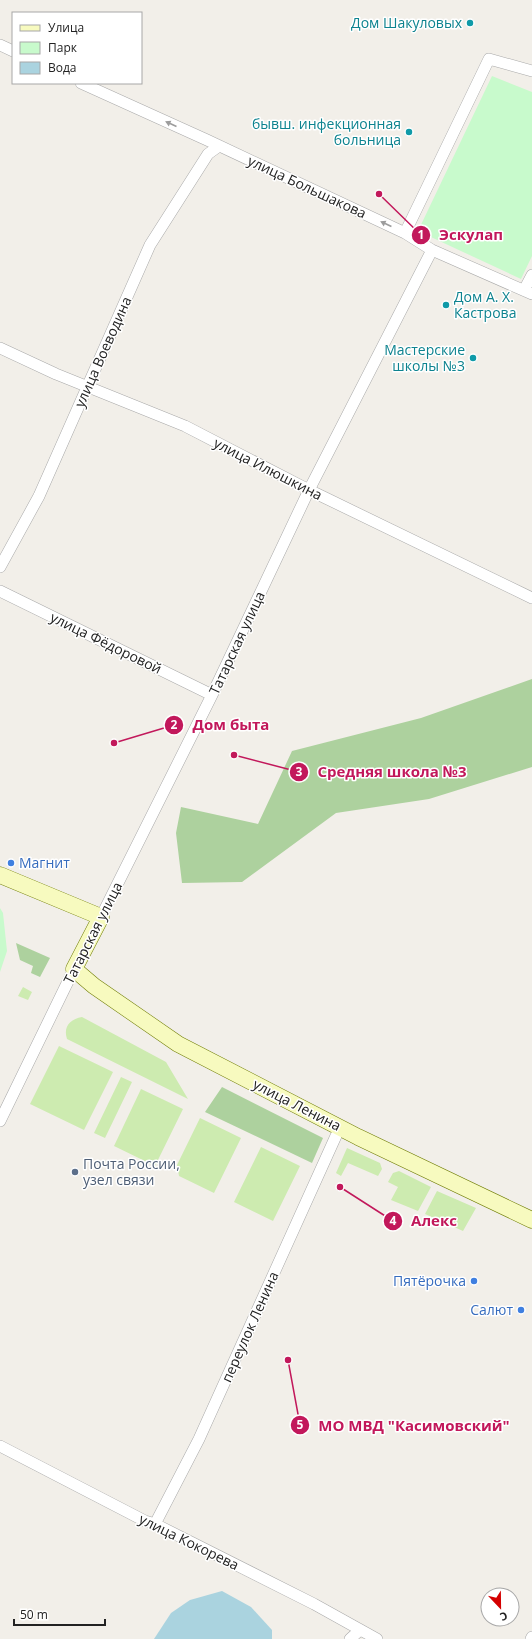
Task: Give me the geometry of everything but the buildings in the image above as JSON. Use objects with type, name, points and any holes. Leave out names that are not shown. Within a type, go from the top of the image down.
[{"type":"street","points":[[0,45],[12,51]]},
{"type":"street","points":[[405,233],[489,59],[532,70]]},
{"type":"street","name":"улица Большакова","points":[[83,84],[405,233],[432,250],[528,292]]},
{"type":"street","name":"улица Воеводина","points":[[0,567],[38,496],[150,245],[208,154],[219,146]]},
{"type":"street","name":"Татарская улица","points":[[0,1121],[74,969],[212,695],[309,490],[432,250]]},
{"type":"street","points":[[528,292],[532,274]]},
{"type":"street","name":"улица Илюшкина","points":[[0,348],[87,386],[185,426],[309,490],[532,598]]},
{"type":"street","name":"улица Фёдоровой","points":[[0,591],[212,695]]},
{"type":"street","points":[[0,875],[101,918]]},
{"type":"street","name":"улица Ленина","points":[[74,969],[94,986],[178,1044],[340,1127],[532,1220]]},
{"type":"street","name":"переулок Ленина","points":[[155,1524],[199,1439],[340,1127]]},
{"type":"street","name":"улица Кокорева","points":[[0,1446],[145,1521],[155,1524],[314,1604],[377,1639]]},
{"type":"street","points":[[350,1639],[360,1630]]},
{"type":"green space","points":[[492,76],[532,92],[532,256],[521,279],[418,231]]},
{"type":"green space","points":[[532,679],[532,767],[429,799],[336,813],[242,882],[182,883],[176,833],[181,807],[258,824],[292,751],[421,718]]},
{"type":"green space","points":[[0,908],[3,913],[7,951],[0,972]]},
{"type":"green space","points":[[16,943],[50,958],[40,977],[31,973],[33,966],[20,960]]},
{"type":"green space","points":[[23,987],[32,992],[28,1000],[18,996]]},
{"type":"green space","points":[[82,1017],[166,1062],[188,1099],[67,1039],[66,1031],[68,1024]]},
{"type":"green space","points":[[59,1046],[113,1072],[84,1130],[30,1104]]},
{"type":"green space","points":[[121,1077],[132,1082],[105,1138],[94,1133]]},
{"type":"green space","points":[[222,1087],[323,1138],[312,1163],[205,1112]]},
{"type":"green space","points":[[141,1089],[183,1109],[155,1166],[114,1146]]},
{"type":"green space","points":[[200,1118],[241,1138],[214,1193],[179,1176],[177,1165]]},
{"type":"green space","points":[[261,1147],[300,1166],[273,1221],[234,1202]]},
{"type":"green space","points":[[347,1148],[380,1163],[382,1169],[378,1176],[348,1163],[341,1176],[336,1173]]},
{"type":"green space","points":[[399,1171],[431,1187],[418,1211],[391,1200],[398,1187],[388,1182],[393,1173]]},
{"type":"green space","points":[[437,1191],[476,1208],[463,1231],[425,1214]]},
{"type":"water","points":[[222,1591],[251,1607],[272,1630],[272,1639],[154,1639],[171,1613],[190,1600]]},
{"type":"place","name":"Дом Шакуловых","points":[[470,23]]},
{"type":"place","name":"бывш. инфекционная больница","points":[[409,132]]},
{"type":"place","name":"Эскулап","points":[[379,194]]},
{"type":"place","name":"Дом А. Х. Кастрова","points":[[446,305]]},
{"type":"place","name":"Мастерские школы №3","points":[[473,358]]},
{"type":"place","name":"Дом быта","points":[[114,743]]},
{"type":"place","name":"Средняя школа №3","points":[[234,755]]},
{"type":"place","name":"Магнит","points":[[11,863]]},
{"type":"place","name":"Почта России, узел связи","points":[[75,1172]]},
{"type":"place","name":"Алекс","points":[[340,1187]]},
{"type":"place","name":"Пятёрочка","points":[[474,1281]]},
{"type":"place","name":"Салют","points":[[521,1310]]},
{"type":"place","name":"МО МВД \"Касимовский\"","points":[[288,1360]]}]
